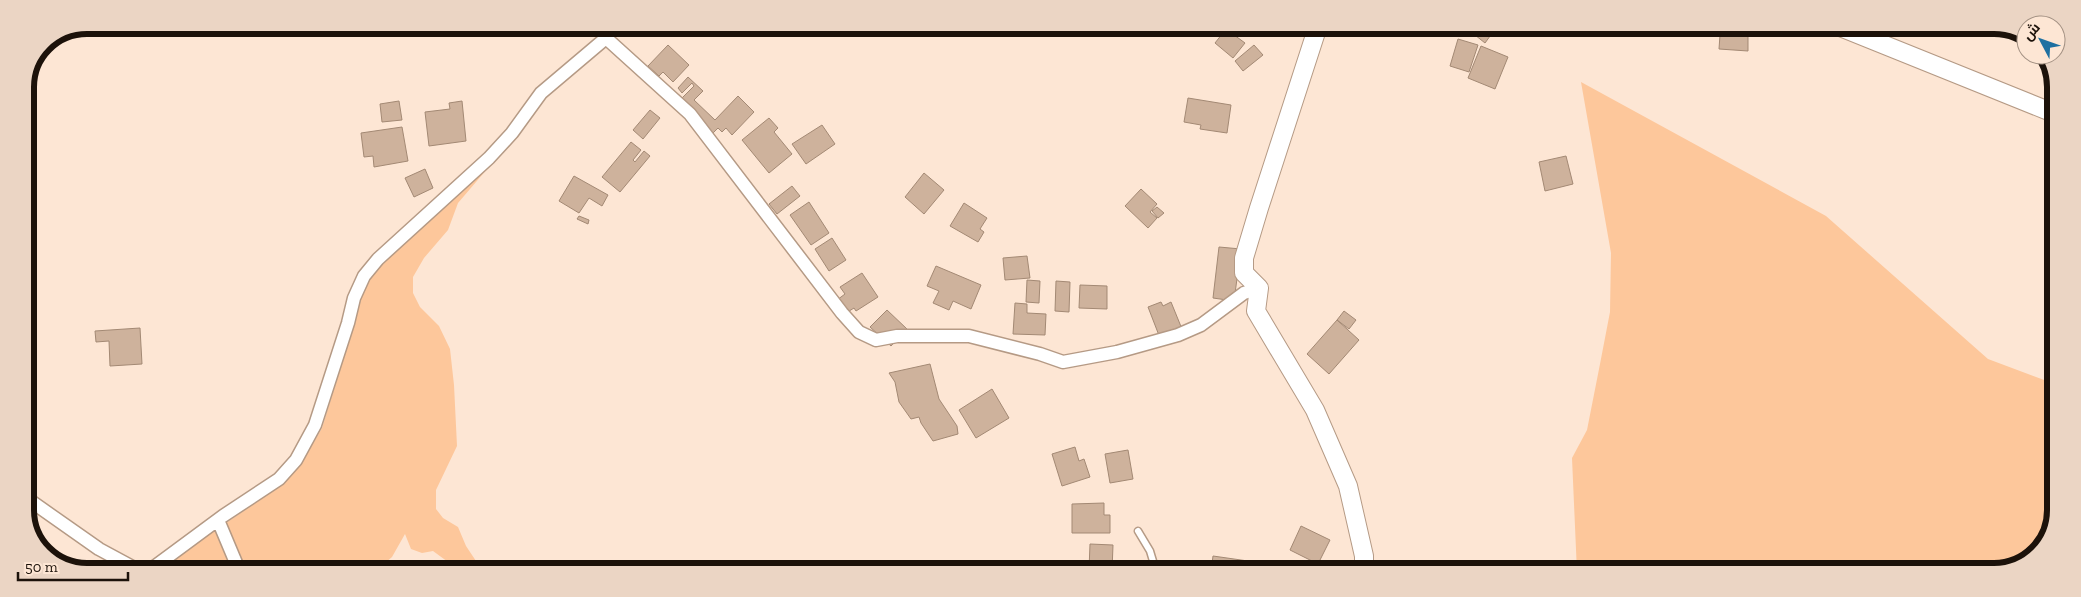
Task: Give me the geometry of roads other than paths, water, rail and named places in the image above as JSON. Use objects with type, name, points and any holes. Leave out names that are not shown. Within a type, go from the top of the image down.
[{"type":"main road","points":[[1315,34],[1244,258],[1244,273],[1259,288],[1256,311],[1315,410],[1348,486],[1364,563]]},
{"type":"main road","points":[[1857,34],[2047,110]]},
{"type":"street","points":[[160,563],[218,520],[279,479],[296,460],[315,425],[348,323],[354,298],[364,276],[378,259],[489,158],[512,132],[541,93],[602,34]]},
{"type":"street","points":[[606,34],[690,114],[842,312],[859,332],[876,340],[897,336],[969,336],[1040,354],[1063,362],[1117,352],[1178,335],[1201,325],[1244,293],[1259,288]]},
{"type":"street","points":[[34,503],[99,549],[125,563]]},
{"type":"street","points":[[218,520],[236,563]]},
{"type":"lane","points":[[1138,531],[1150,551],[1154,563]]}]
